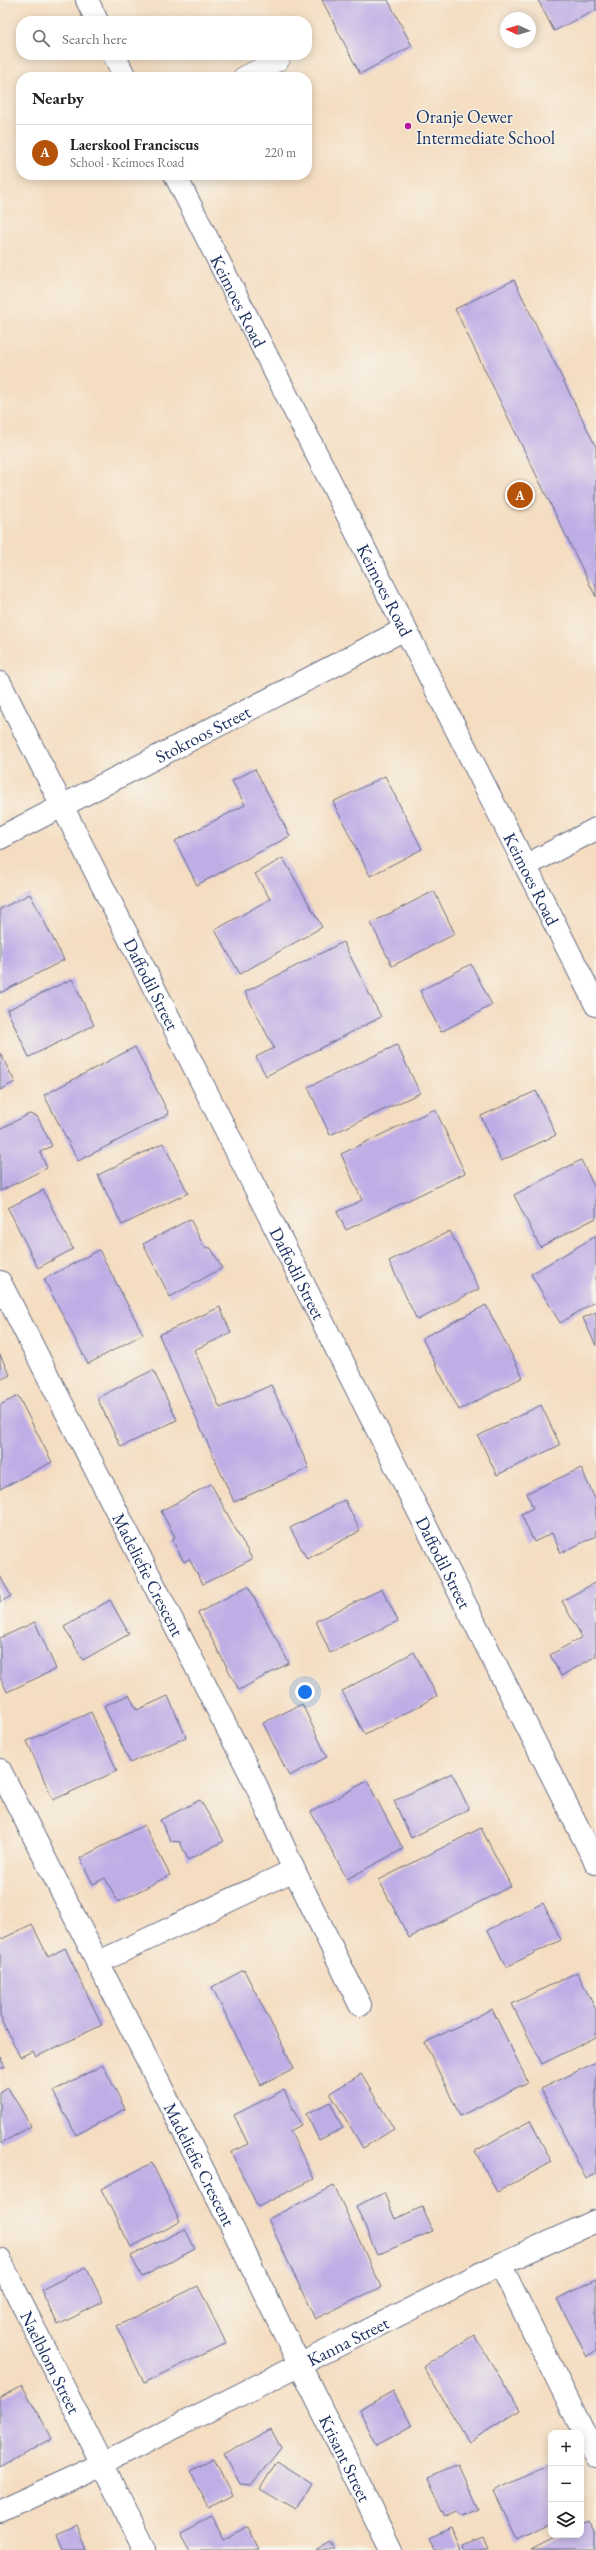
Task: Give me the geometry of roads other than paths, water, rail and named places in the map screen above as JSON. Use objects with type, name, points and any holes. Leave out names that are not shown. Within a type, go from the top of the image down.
[{"type":"street","points":[[86,0],[94,16]]},
{"type":"street","points":[[116,60],[122,72]]},
{"type":"street","name":"Keimoes Road","points":[[178,180],[596,1004]]},
{"type":"street","name":"Stokroos Street","points":[[0,838],[405,629]]},
{"type":"street","name":"Daffodil Street","points":[[0,683],[596,1863]]},
{"type":"street","points":[[527,866],[596,829]]},
{"type":"street","name":"Madeliefie Crescent","points":[[0,1282],[256,1785],[294,1870],[360,2005]]},
{"type":"street","name":"Madeliefie Crescent","points":[[0,1770],[301,2365]]},
{"type":"street","points":[[97,1963],[294,1870]]},
{"type":"street","name":"Kanna Street","points":[[0,2511],[102,2464],[500,2264],[596,2221]]},
{"type":"street","name":"Naelblom Street","points":[[0,2260],[145,2550]]},
{"type":"street","points":[[500,2264],[596,2457]]},
{"type":"street","name":"Krisant Street","points":[[301,2365],[391,2550]]},
{"type":"lane","points":[[254,72],[279,60]]},
{"type":"place","name":"Oranje Oewer Intermediate School","points":[[408,126]]},
{"type":"place","name":"Laerskool Franciscus","points":[[520,495]]}]
